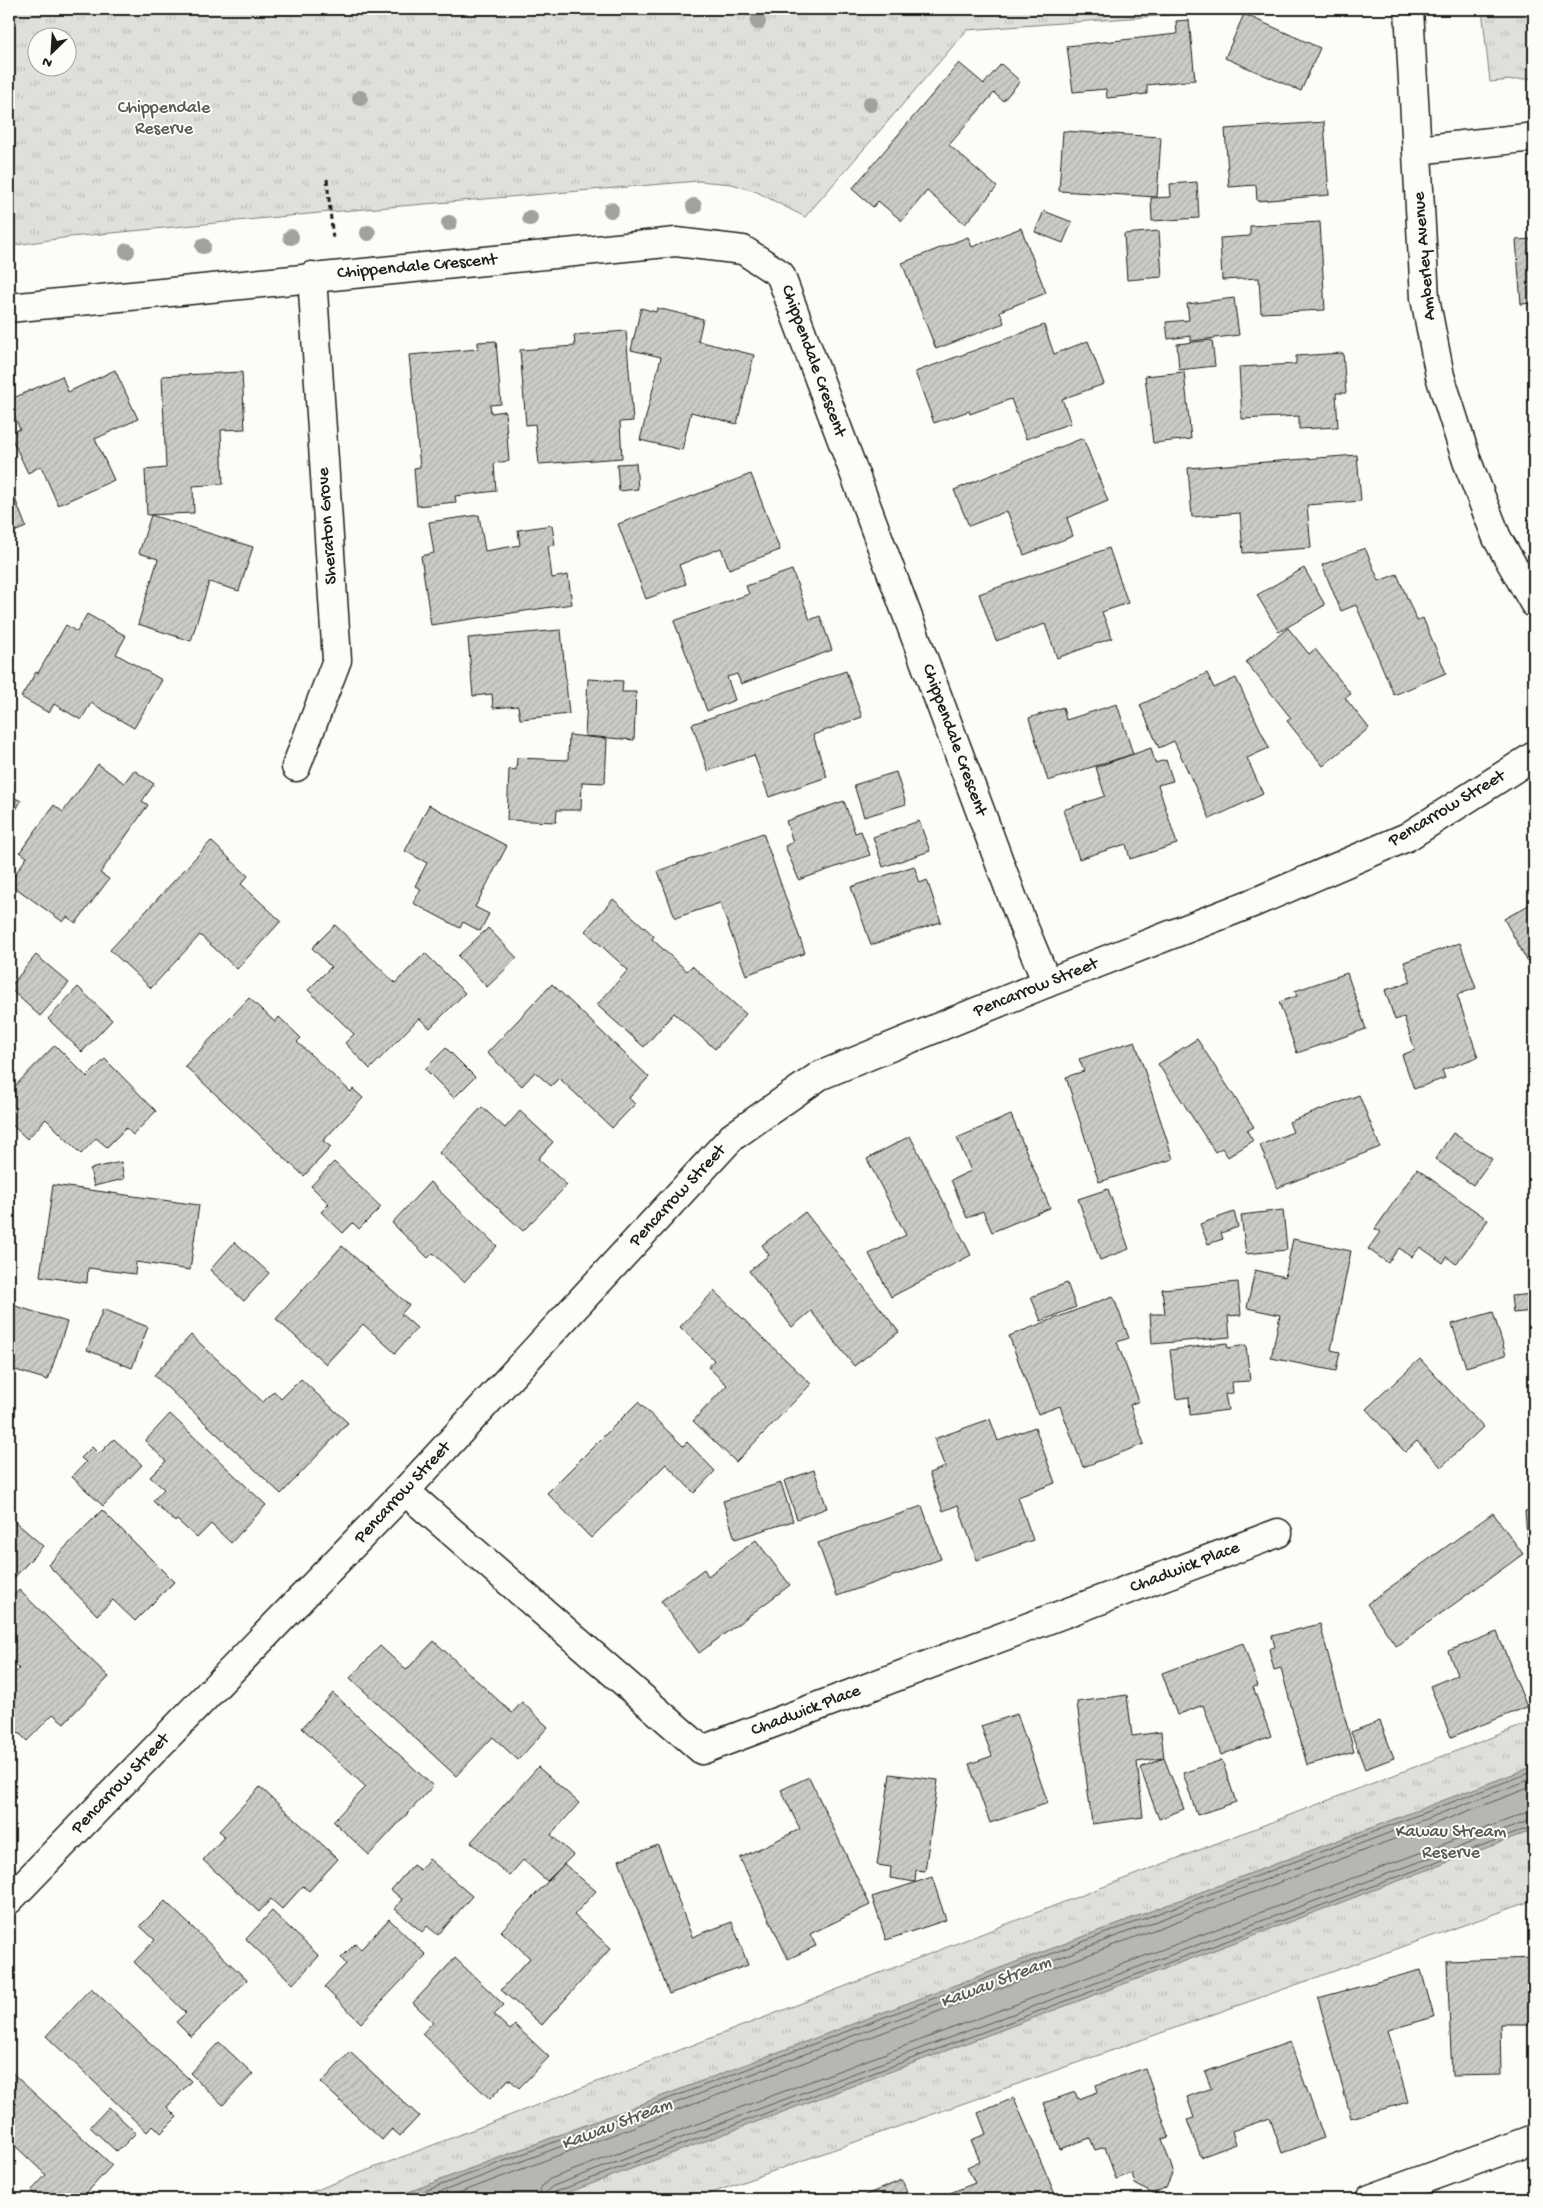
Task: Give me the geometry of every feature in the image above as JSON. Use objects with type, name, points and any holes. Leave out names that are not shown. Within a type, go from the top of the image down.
[{"type":"street","name":"Amberley Avenue","points":[[1408,9],[1425,298],[1440,376],[1467,461],[1497,538],[1534,603]]},
{"type":"street","points":[[1416,150],[1534,138]]},
{"type":"street","name":"Chippendale Crescent","points":[[9,308],[324,275],[676,242],[743,250],[780,274],[1015,905],[1047,983]]},
{"type":"street","name":"Sheraton Grove","points":[[296,768],[337,660],[324,275]]},
{"type":"street","name":"Pencarrow Street","points":[[9,1900],[405,1491],[732,1137],[818,1076],[1047,983],[1255,902],[1407,837],[1534,756]]},
{"type":"street","name":"Chadwick Place","points":[[405,1491],[702,1750],[1278,1533]]},
{"type":"street","points":[[1370,2199],[1534,2139]]},
{"type":"path","points":[[324,275],[327,179]]},
{"type":"green space","name":"Chippendale Reserve","points":[[9,9],[1252,9],[967,30],[805,217],[757,192],[732,184],[698,181],[330,212],[70,237],[9,246]]},
{"type":"green space","points":[[1482,9],[1534,9],[1534,78],[1490,82]]},
{"type":"green space","name":"Kawau Stream Reserve","points":[[1534,1721],[1534,1900],[695,2199],[293,2199]]},
{"type":"water","name":"Kawau Stream","points":[[1534,1766],[1534,1830],[551,2199],[390,2199]]},
{"type":"building","points":[[1244,14],[1320,48],[1301,91],[1225,58]]},
{"type":"building","points":[[1189,20],[1195,80],[1147,85],[1147,94],[1107,98],[1106,89],[1073,92],[1067,46],[1177,34],[1176,21]]},
{"type":"building","points":[[959,63],[984,84],[1001,64],[1020,81],[1003,101],[994,93],[949,145],[997,187],[965,224],[927,191],[902,221],[878,201],[873,207],[852,189]]},
{"type":"building","points":[[1324,122],[1329,195],[1257,201],[1256,185],[1229,187],[1225,129]]},
{"type":"building","points":[[1063,131],[1161,137],[1157,197],[1059,191]]},
{"type":"building","points":[[1197,182],[1199,218],[1152,221],[1151,198],[1171,197],[1170,184]]},
{"type":"building","points":[[1044,211],[1072,222],[1063,243],[1035,232]]},
{"type":"building","points":[[1320,222],[1325,310],[1261,313],[1259,278],[1222,280],[1220,238],[1250,236],[1250,226]]},
{"type":"building","points":[[1021,228],[1046,293],[1000,311],[1004,323],[936,349],[902,263],[968,237],[972,247]]},
{"type":"building","points":[[1159,231],[1162,277],[1127,280],[1124,234]]},
{"type":"building","points":[[1534,239],[1534,303],[1521,304],[1516,240]]},
{"type":"building","points":[[1234,298],[1239,335],[1191,341],[1191,336],[1168,339],[1166,322],[1189,320],[1187,304]]},
{"type":"building","points":[[641,308],[656,312],[657,308],[703,319],[698,341],[754,355],[737,424],[691,412],[682,450],[640,440],[661,357],[631,350]]},
{"type":"building","points":[[1044,325],[1054,354],[1088,341],[1104,384],[1062,399],[1071,423],[1026,439],[1011,399],[970,414],[969,411],[934,423],[915,372]]},
{"type":"building","points":[[626,331],[633,421],[620,422],[622,458],[539,464],[535,424],[526,425],[520,350],[575,346],[574,335]]},
{"type":"building","points":[[1212,340],[1215,366],[1179,370],[1177,344]]},
{"type":"building","points":[[496,341],[501,404],[490,405],[491,413],[505,411],[509,461],[494,463],[496,491],[455,496],[456,502],[417,506],[414,468],[420,467],[409,355],[478,349],[478,342]]},
{"type":"building","points":[[1343,353],[1346,393],[1336,393],[1338,427],[1299,429],[1299,416],[1242,419],[1239,367],[1296,364],[1296,356]]},
{"type":"building","points":[[115,370],[138,419],[95,439],[114,480],[58,505],[41,466],[28,473],[9,433],[20,429],[9,405],[9,400],[62,376],[68,392]]},
{"type":"building","points":[[242,372],[245,429],[221,430],[223,484],[193,486],[194,513],[147,515],[145,470],[166,468],[162,376]]},
{"type":"building","points":[[1184,372],[1191,439],[1153,443],[1145,376]]},
{"type":"building","points":[[1534,372],[1534,401],[1528,373]]},
{"type":"building","points":[[1083,438],[1108,501],[1067,518],[1073,536],[1024,555],[1007,511],[969,526],[954,490]]},
{"type":"building","points":[[1357,455],[1361,501],[1307,505],[1311,548],[1243,553],[1240,513],[1192,517],[1188,468]]},
{"type":"building","points":[[636,463],[638,489],[619,491],[617,464]]},
{"type":"building","points":[[751,474],[780,550],[729,569],[721,548],[679,565],[686,584],[646,599],[618,524]]},
{"type":"building","points":[[9,483],[26,527],[9,534]]},
{"type":"building","points":[[151,515],[253,547],[239,591],[209,582],[191,641],[138,624],[158,559],[139,553]]},
{"type":"building","points":[[479,515],[485,551],[520,545],[518,530],[552,525],[555,545],[548,546],[552,578],[568,575],[572,604],[431,625],[421,556],[434,553],[429,522]]},
{"type":"building","points":[[1109,548],[1128,603],[1102,612],[1112,638],[1057,658],[1045,624],[996,641],[979,594]]},
{"type":"building","points":[[1365,548],[1379,581],[1397,574],[1417,621],[1423,618],[1446,673],[1394,695],[1356,605],[1341,611],[1322,565]]},
{"type":"building","points":[[1304,568],[1325,605],[1279,632],[1257,595]]},
{"type":"building","points":[[792,570],[810,620],[820,616],[832,650],[741,684],[737,674],[727,677],[735,700],[707,711],[674,621],[749,594],[746,586]]},
{"type":"building","points":[[87,614],[126,636],[116,654],[162,680],[134,728],[91,703],[81,720],[54,704],[49,713],[21,697],[36,672],[38,673],[66,625],[77,632]]},
{"type":"building","points":[[1288,628],[1309,654],[1315,649],[1351,694],[1345,698],[1369,728],[1323,766],[1287,721],[1291,718],[1246,662]]},
{"type":"building","points":[[561,630],[569,714],[520,719],[518,706],[493,708],[492,694],[473,696],[468,638]]},
{"type":"building","points":[[846,671],[862,717],[813,735],[827,777],[769,797],[754,755],[708,771],[692,724]]},
{"type":"building","points":[[1207,673],[1214,688],[1236,678],[1269,748],[1247,758],[1263,794],[1210,819],[1174,741],[1159,748],[1140,705]]},
{"type":"building","points":[[588,679],[623,681],[622,692],[636,692],[634,740],[585,736]]},
{"type":"building","points":[[1117,704],[1133,754],[1048,781],[1029,718],[1063,707],[1066,720]]},
{"type":"building","points":[[569,735],[607,739],[605,783],[582,782],[581,810],[557,810],[556,822],[507,820],[509,769],[516,770],[517,758],[568,760]]},
{"type":"building","points":[[1151,748],[1155,763],[1166,760],[1173,781],[1158,785],[1177,844],[1130,859],[1126,844],[1079,859],[1063,810],[1105,796],[1096,767]]},
{"type":"building","points":[[98,764],[124,783],[134,770],[154,784],[142,801],[148,805],[100,873],[109,879],[76,923],[67,917],[63,922],[9,883],[27,857],[20,852],[54,805],[63,812]]},
{"type":"building","points":[[896,772],[906,804],[864,817],[854,785]]},
{"type":"building","points":[[9,795],[21,801],[9,822]]},
{"type":"building","points":[[844,801],[855,833],[861,831],[870,855],[799,880],[785,846],[793,842],[786,821]]},
{"type":"building","points":[[429,805],[507,846],[475,907],[489,914],[480,931],[463,922],[460,928],[413,903],[421,889],[415,886],[427,863],[405,851]]},
{"type":"building","points":[[919,821],[930,851],[883,867],[873,837]]},
{"type":"building","points":[[763,833],[805,953],[746,975],[720,903],[675,918],[658,871]]},
{"type":"building","points":[[211,841],[248,876],[241,884],[281,921],[237,969],[200,935],[151,988],[110,950]]},
{"type":"building","points":[[914,866],[920,883],[927,880],[941,922],[871,945],[851,887]]},
{"type":"building","points":[[613,899],[654,936],[652,939],[687,971],[692,966],[746,1014],[715,1049],[674,1013],[644,1047],[597,1005],[628,970],[585,931]]},
{"type":"building","points":[[1534,902],[1534,973],[1504,919]]},
{"type":"building","points":[[335,925],[395,983],[425,953],[465,993],[430,1028],[419,1018],[370,1069],[345,1043],[354,1034],[308,990],[331,967],[312,948]]},
{"type":"building","points":[[488,928],[517,958],[487,987],[458,956]]},
{"type":"building","points":[[1460,943],[1476,988],[1457,995],[1478,1057],[1442,1070],[1445,1078],[1414,1089],[1402,1055],[1415,1050],[1404,1017],[1395,1020],[1385,990],[1411,982],[1404,962]]},
{"type":"building","points":[[36,955],[69,983],[40,1016],[9,988]]},
{"type":"building","points":[[1347,973],[1366,1029],[1297,1053],[1279,1002],[1297,996],[1295,991]]},
{"type":"building","points":[[552,984],[649,1077],[629,1098],[635,1104],[612,1128],[559,1078],[551,1086],[535,1072],[522,1086],[487,1053]]},
{"type":"building","points":[[78,987],[112,1020],[82,1052],[48,1019]]},
{"type":"building","points":[[249,998],[275,1022],[279,1017],[301,1038],[297,1042],[351,1092],[353,1089],[363,1098],[323,1141],[331,1147],[304,1176],[185,1066]]},
{"type":"building","points":[[1197,1039],[1254,1127],[1247,1131],[1253,1141],[1228,1157],[1222,1148],[1215,1152],[1158,1064]]},
{"type":"building","points":[[1135,1041],[1173,1159],[1099,1182],[1066,1077],[1084,1071],[1079,1059]]},
{"type":"building","points":[[55,1045],[87,1077],[105,1059],[156,1111],[133,1135],[126,1128],[107,1147],[96,1138],[81,1154],[46,1119],[27,1139],[9,1122],[9,1098],[15,1092],[12,1089]]},
{"type":"building","points":[[446,1048],[475,1077],[454,1098],[425,1069]]},
{"type":"building","points":[[1359,1095],[1380,1147],[1277,1188],[1260,1145],[1293,1132],[1289,1122]]},
{"type":"building","points":[[482,1107],[505,1128],[520,1111],[553,1142],[538,1159],[567,1185],[523,1231],[439,1153]]},
{"type":"building","points":[[1011,1115],[1050,1208],[992,1232],[983,1211],[967,1218],[951,1180],[971,1171],[957,1138]]},
{"type":"building","points":[[1453,1133],[1492,1159],[1473,1185],[1435,1159]]},
{"type":"building","points":[[910,1136],[971,1255],[891,1297],[869,1254],[906,1235],[867,1159]]},
{"type":"building","points":[[121,1162],[124,1179],[94,1186],[90,1169]]},
{"type":"building","points":[[334,1162],[381,1207],[359,1229],[353,1223],[343,1233],[321,1212],[329,1204],[311,1186]]},
{"type":"building","points":[[1417,1169],[1488,1220],[1456,1264],[1447,1257],[1443,1263],[1420,1247],[1412,1257],[1399,1248],[1388,1263],[1368,1249],[1380,1232],[1375,1229]]},
{"type":"building","points":[[430,1182],[497,1246],[464,1282],[433,1253],[428,1258],[392,1223]]},
{"type":"building","points":[[53,1185],[199,1205],[190,1270],[136,1262],[135,1274],[88,1268],[87,1283],[40,1276]]},
{"type":"building","points":[[1108,1189],[1129,1249],[1100,1260],[1078,1199]]},
{"type":"building","points":[[1283,1210],[1287,1250],[1246,1254],[1241,1215]]},
{"type":"building","points":[[805,1212],[899,1332],[854,1366],[811,1311],[792,1327],[749,1271],[769,1255],[762,1245]]},
{"type":"building","points":[[1234,1212],[1238,1227],[1221,1233],[1223,1239],[1208,1244],[1200,1224]]},
{"type":"building","points":[[1293,1239],[1351,1251],[1331,1350],[1340,1352],[1336,1371],[1271,1358],[1280,1315],[1247,1308],[1255,1270],[1285,1277]]},
{"type":"building","points":[[235,1242],[269,1273],[244,1301],[210,1270]]},
{"type":"building","points":[[342,1246],[409,1305],[401,1314],[417,1328],[395,1353],[363,1324],[326,1364],[276,1319]]},
{"type":"building","points":[[1238,1282],[1241,1315],[1228,1316],[1230,1337],[1152,1344],[1150,1314],[1165,1314],[1162,1289]]},
{"type":"building","points":[[1067,1283],[1076,1307],[1041,1321],[1031,1297]]},
{"type":"building","points":[[714,1291],[811,1384],[736,1462],[693,1421],[727,1385],[708,1367],[714,1360],[680,1327]]},
{"type":"building","points":[[1534,1294],[1534,1311],[1513,1313],[1511,1296]]},
{"type":"building","points":[[1113,1296],[1129,1338],[1117,1342],[1139,1401],[1130,1405],[1144,1444],[1083,1467],[1060,1406],[1038,1414],[1009,1336]]},
{"type":"building","points":[[9,1304],[67,1322],[48,1380],[9,1368]]},
{"type":"building","points":[[103,1309],[148,1327],[132,1368],[87,1350]]},
{"type":"building","points":[[1493,1312],[1506,1355],[1466,1367],[1452,1324]]},
{"type":"building","points":[[191,1335],[263,1402],[274,1391],[281,1399],[301,1379],[348,1423],[281,1494],[154,1375]]},
{"type":"building","points":[[1227,1343],[1228,1348],[1246,1345],[1250,1381],[1232,1382],[1233,1393],[1225,1394],[1228,1410],[1190,1415],[1189,1397],[1176,1399],[1170,1350]]},
{"type":"building","points":[[1420,1359],[1483,1427],[1441,1467],[1417,1441],[1405,1452],[1366,1409]]},
{"type":"building","points":[[638,1402],[683,1446],[687,1442],[715,1471],[694,1493],[666,1464],[591,1538],[547,1493]]},
{"type":"building","points":[[170,1414],[266,1505],[231,1543],[211,1524],[197,1538],[177,1520],[175,1522],[153,1501],[164,1489],[150,1477],[166,1461],[145,1441]]},
{"type":"building","points":[[990,1419],[998,1441],[1035,1427],[1055,1483],[1018,1497],[1033,1540],[977,1560],[958,1505],[943,1511],[929,1473],[945,1467],[934,1439]]},
{"type":"building","points":[[114,1439],[142,1465],[103,1506],[72,1477],[86,1462],[81,1458],[92,1447],[99,1454]]},
{"type":"building","points":[[814,1470],[827,1508],[797,1519],[784,1481]]},
{"type":"building","points":[[781,1483],[793,1521],[735,1539],[723,1501]]},
{"type":"building","points":[[922,1506],[941,1559],[837,1596],[818,1543]]},
{"type":"building","points":[[102,1510],[174,1582],[135,1621],[113,1600],[97,1615],[48,1565]]},
{"type":"building","points":[[1534,1510],[1534,1536],[1527,1536],[1525,1511]]},
{"type":"building","points":[[1493,1513],[1523,1554],[1396,1646],[1367,1604]]},
{"type":"building","points":[[11,1518],[43,1546],[14,1578],[9,1573],[9,1521]]},
{"type":"building","points":[[756,1540],[790,1585],[699,1653],[661,1601],[704,1569],[708,1576]]},
{"type":"building","points":[[19,1590],[109,1677],[64,1723],[53,1714],[27,1741],[9,1723],[9,1679],[19,1669],[9,1659],[9,1601]]},
{"type":"building","points":[[1320,1624],[1354,1752],[1307,1765],[1281,1668],[1274,1670],[1269,1649],[1275,1647],[1272,1636]]},
{"type":"building","points":[[1497,1632],[1527,1707],[1451,1737],[1430,1686],[1457,1675],[1448,1651]]},
{"type":"building","points":[[434,1641],[512,1713],[522,1702],[548,1727],[518,1760],[493,1737],[456,1776],[350,1678],[380,1646],[406,1670]]},
{"type":"building","points":[[1243,1643],[1258,1686],[1253,1687],[1271,1736],[1221,1755],[1203,1705],[1177,1715],[1162,1673]]},
{"type":"building","points":[[333,1693],[433,1786],[369,1855],[333,1821],[366,1787],[302,1728]]},
{"type":"building","points":[[1127,1695],[1132,1736],[1161,1732],[1164,1758],[1137,1762],[1143,1817],[1092,1824],[1077,1702]]},
{"type":"building","points":[[1017,1714],[1048,1803],[990,1823],[969,1764],[992,1756],[981,1726]]},
{"type":"building","points":[[1380,1721],[1394,1758],[1365,1769],[1351,1732]]},
{"type":"building","points":[[1164,1758],[1184,1809],[1159,1819],[1140,1768]]},
{"type":"building","points":[[1222,1760],[1236,1802],[1197,1815],[1183,1773]]},
{"type":"building","points":[[538,1767],[579,1803],[551,1835],[573,1855],[547,1881],[523,1860],[509,1876],[471,1842]]},
{"type":"building","points":[[890,1774],[938,1780],[925,1871],[916,1870],[915,1882],[890,1878],[891,1867],[877,1865]]},
{"type":"building","points":[[809,1777],[870,1905],[810,1934],[816,1946],[788,1959],[740,1858],[800,1829],[781,1790]]},
{"type":"building","points":[[260,1787],[338,1859],[309,1891],[303,1886],[282,1909],[271,1899],[259,1912],[203,1860],[225,1836],[219,1831]]},
{"type":"building","points":[[658,1845],[692,1937],[732,1922],[748,1965],[669,1994],[619,1860]]},
{"type":"building","points":[[429,1859],[472,1896],[438,1935],[427,1926],[422,1932],[395,1909],[402,1899],[391,1890],[413,1865],[420,1870]]},
{"type":"building","points":[[564,1864],[596,1891],[574,1915],[611,1948],[542,2025],[501,1990],[530,1958],[501,1931]]},
{"type":"building","points":[[932,1877],[946,1920],[886,1940],[872,1897]]},
{"type":"building","points":[[165,1901],[247,1980],[191,2037],[176,2022],[186,2013],[134,1962],[155,1940],[140,1926]]},
{"type":"building","points":[[272,1911],[319,1956],[293,1984],[246,1939]]},
{"type":"building","points":[[389,1919],[426,1955],[361,2023],[324,1987],[346,1964],[341,1958],[355,1944],[361,1949]]},
{"type":"building","points":[[455,1958],[504,2005],[494,2015],[510,2030],[515,2025],[549,2057],[519,2088],[509,2079],[490,2099],[422,2034],[433,2022],[413,2003]]},
{"type":"building","points":[[1534,1958],[1534,2024],[1500,2024],[1501,2075],[1452,2076],[1447,1961]]},
{"type":"building","points":[[1421,1970],[1434,2017],[1388,2030],[1408,2102],[1351,2118],[1318,1998]]},
{"type":"building","points":[[91,1988],[191,2081],[167,2107],[177,2117],[161,2133],[153,2125],[147,2132],[46,2036]]},
{"type":"building","points":[[219,2042],[253,2074],[223,2105],[190,2073]]},
{"type":"building","points":[[1290,2042],[1324,2138],[1282,2153],[1270,2118],[1232,2131],[1236,2144],[1201,2157],[1187,2120],[1194,2118],[1187,2097],[1211,2088],[1205,2072]]},
{"type":"building","points":[[350,2052],[419,2116],[400,2136],[392,2129],[382,2140],[321,2083]]},
{"type":"building","points":[[1145,2068],[1169,2137],[1162,2139],[1173,2171],[1166,2187],[1153,2194],[1135,2184],[1132,2173],[1116,2179],[1105,2147],[1095,2150],[1090,2138],[1060,2149],[1044,2103],[1075,2092],[1078,2099],[1098,2092],[1096,2085]]},
{"type":"building","points":[[10,2071],[112,2165],[81,2199],[75,2197],[73,2199],[40,2199],[31,2191],[46,2175],[9,2140]]},
{"type":"building","points":[[1014,2098],[1057,2199],[952,2199],[950,2193],[975,2183],[967,2167],[980,2161],[971,2140],[986,2134],[978,2113]]},
{"type":"building","points":[[109,2107],[136,2133],[117,2152],[90,2127]]},
{"type":"building","points":[[902,2180],[910,2199],[856,2199]]}]
